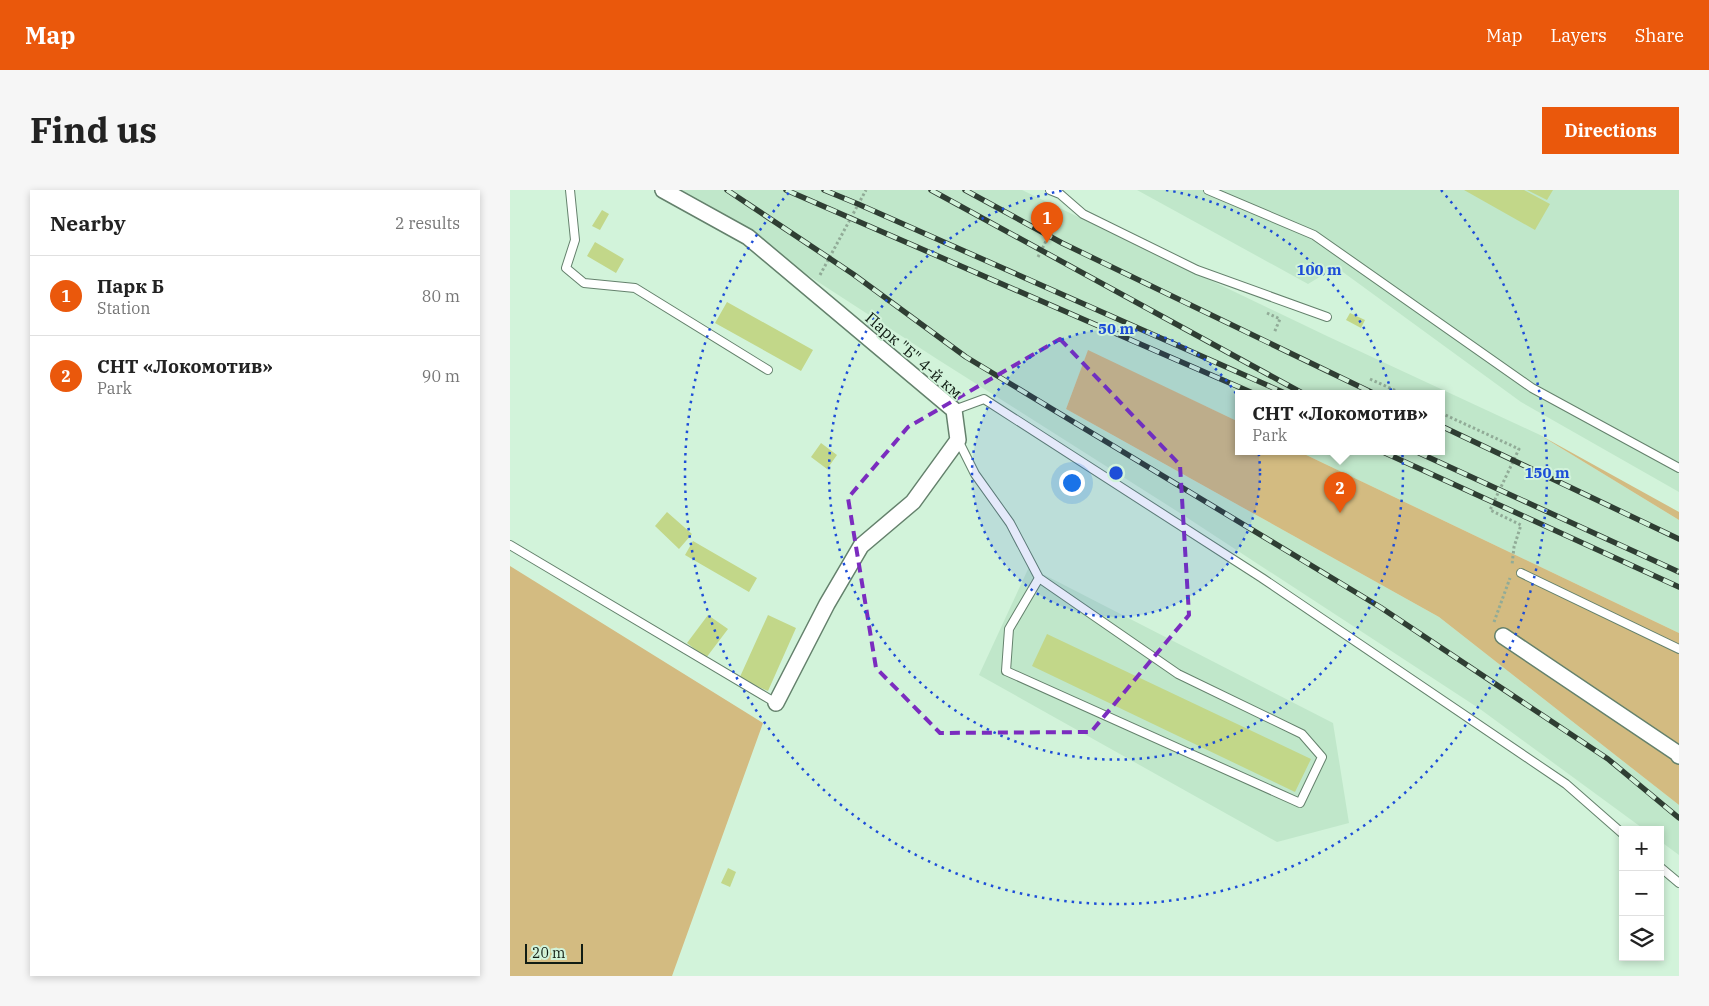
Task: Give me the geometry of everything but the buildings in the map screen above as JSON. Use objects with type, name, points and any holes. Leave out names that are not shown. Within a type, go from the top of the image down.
[{"type":"street","name":"Парк \"Б\" 4-й км","points":[[663,190],[748,237],[954,410],[958,440]]},
{"type":"street","points":[[776,703],[827,604],[861,546],[913,502],[958,440]]},
{"type":"street","points":[[1503,636],[1679,756]]},
{"type":"lane","points":[[570,190],[575,240],[566,268],[584,283],[635,288],[768,370]]},
{"type":"lane","points":[[1050,190],[1060,194],[1083,214],[1197,270],[1327,317]]},
{"type":"lane","points":[[1208,190],[1314,235],[1532,388],[1679,468]]},
{"type":"lane","points":[[954,410],[984,399],[1262,578],[1558,778],[1619,831]]},
{"type":"lane","points":[[958,440],[975,474],[1010,523],[1039,578],[1178,674],[1302,734],[1322,757],[1300,803],[1006,671],[1009,629],[1039,578]]},
{"type":"lane","points":[[510,545],[776,703]]},
{"type":"lane","points":[[1521,573],[1679,648]]},
{"type":"lane","points":[[1664,871],[1679,883]]},
{"type":"path","points":[[817,282],[866,190]]},
{"type":"path","points":[[1038,257],[1053,227]]},
{"type":"path","points":[[1267,313],[1280,319],[1274,333]]},
{"type":"path","points":[[1370,379],[1394,390]]},
{"type":"path","points":[[1445,414],[1519,449],[1490,510],[1520,525],[1514,548],[1510,580],[1491,632],[1503,636]]},
{"type":"highlighted area","points":[[1060,339],[1180,465],[1189,615],[1091,732],[940,733],[876,668],[848,498],[908,427]]},
{"type":"shaded area","points":[[673,190],[1022,190],[1443,390],[1235,390],[1235,420],[1088,351],[1066,409],[1439,617],[1679,805],[1679,855],[1664,844],[1664,826],[1640,826],[1480,709],[1183,515],[701,206]]},
{"type":"shaded area","points":[[1137,190],[1679,190],[1679,492],[1521,402],[1336,267],[1308,284]]},
{"type":"shaded area","points":[[1088,350],[1235,420],[1235,455],[1306,455],[1679,633],[1679,805],[1439,617],[1066,409]]},
{"type":"shaded area","points":[[1445,391],[1538,434],[1679,520],[1679,633],[1306,455],[1445,455]]},
{"type":"shaded area","points":[[1538,434],[1679,512],[1679,520]]},
{"type":"shaded area","points":[[510,566],[763,723],[672,976],[510,976]]},
{"type":"shaded area","points":[[1029,567],[1333,723],[1349,823],[1277,842],[979,675]]},
{"type":"railway","points":[[727,190],[853,274],[966,357],[1380,607],[1608,759],[1679,818]]},
{"type":"railway","points":[[786,190],[1246,390]]},
{"type":"railway","points":[[824,190],[1278,390]]},
{"type":"railway","points":[[931,190],[1297,390]]},
{"type":"railway","points":[[965,190],[1062,243],[1367,390]]},
{"type":"railway","points":[[1445,428],[1679,539]]},
{"type":"railway","points":[[1390,455],[1679,587]]},
{"type":"railway","points":[[1424,455],[1679,572]]},
{"type":"place","name":"Парк Б","points":[[1047,243]]},
{"type":"place","name":"СНТ «Локомотив»","points":[[1340,513]]}]
